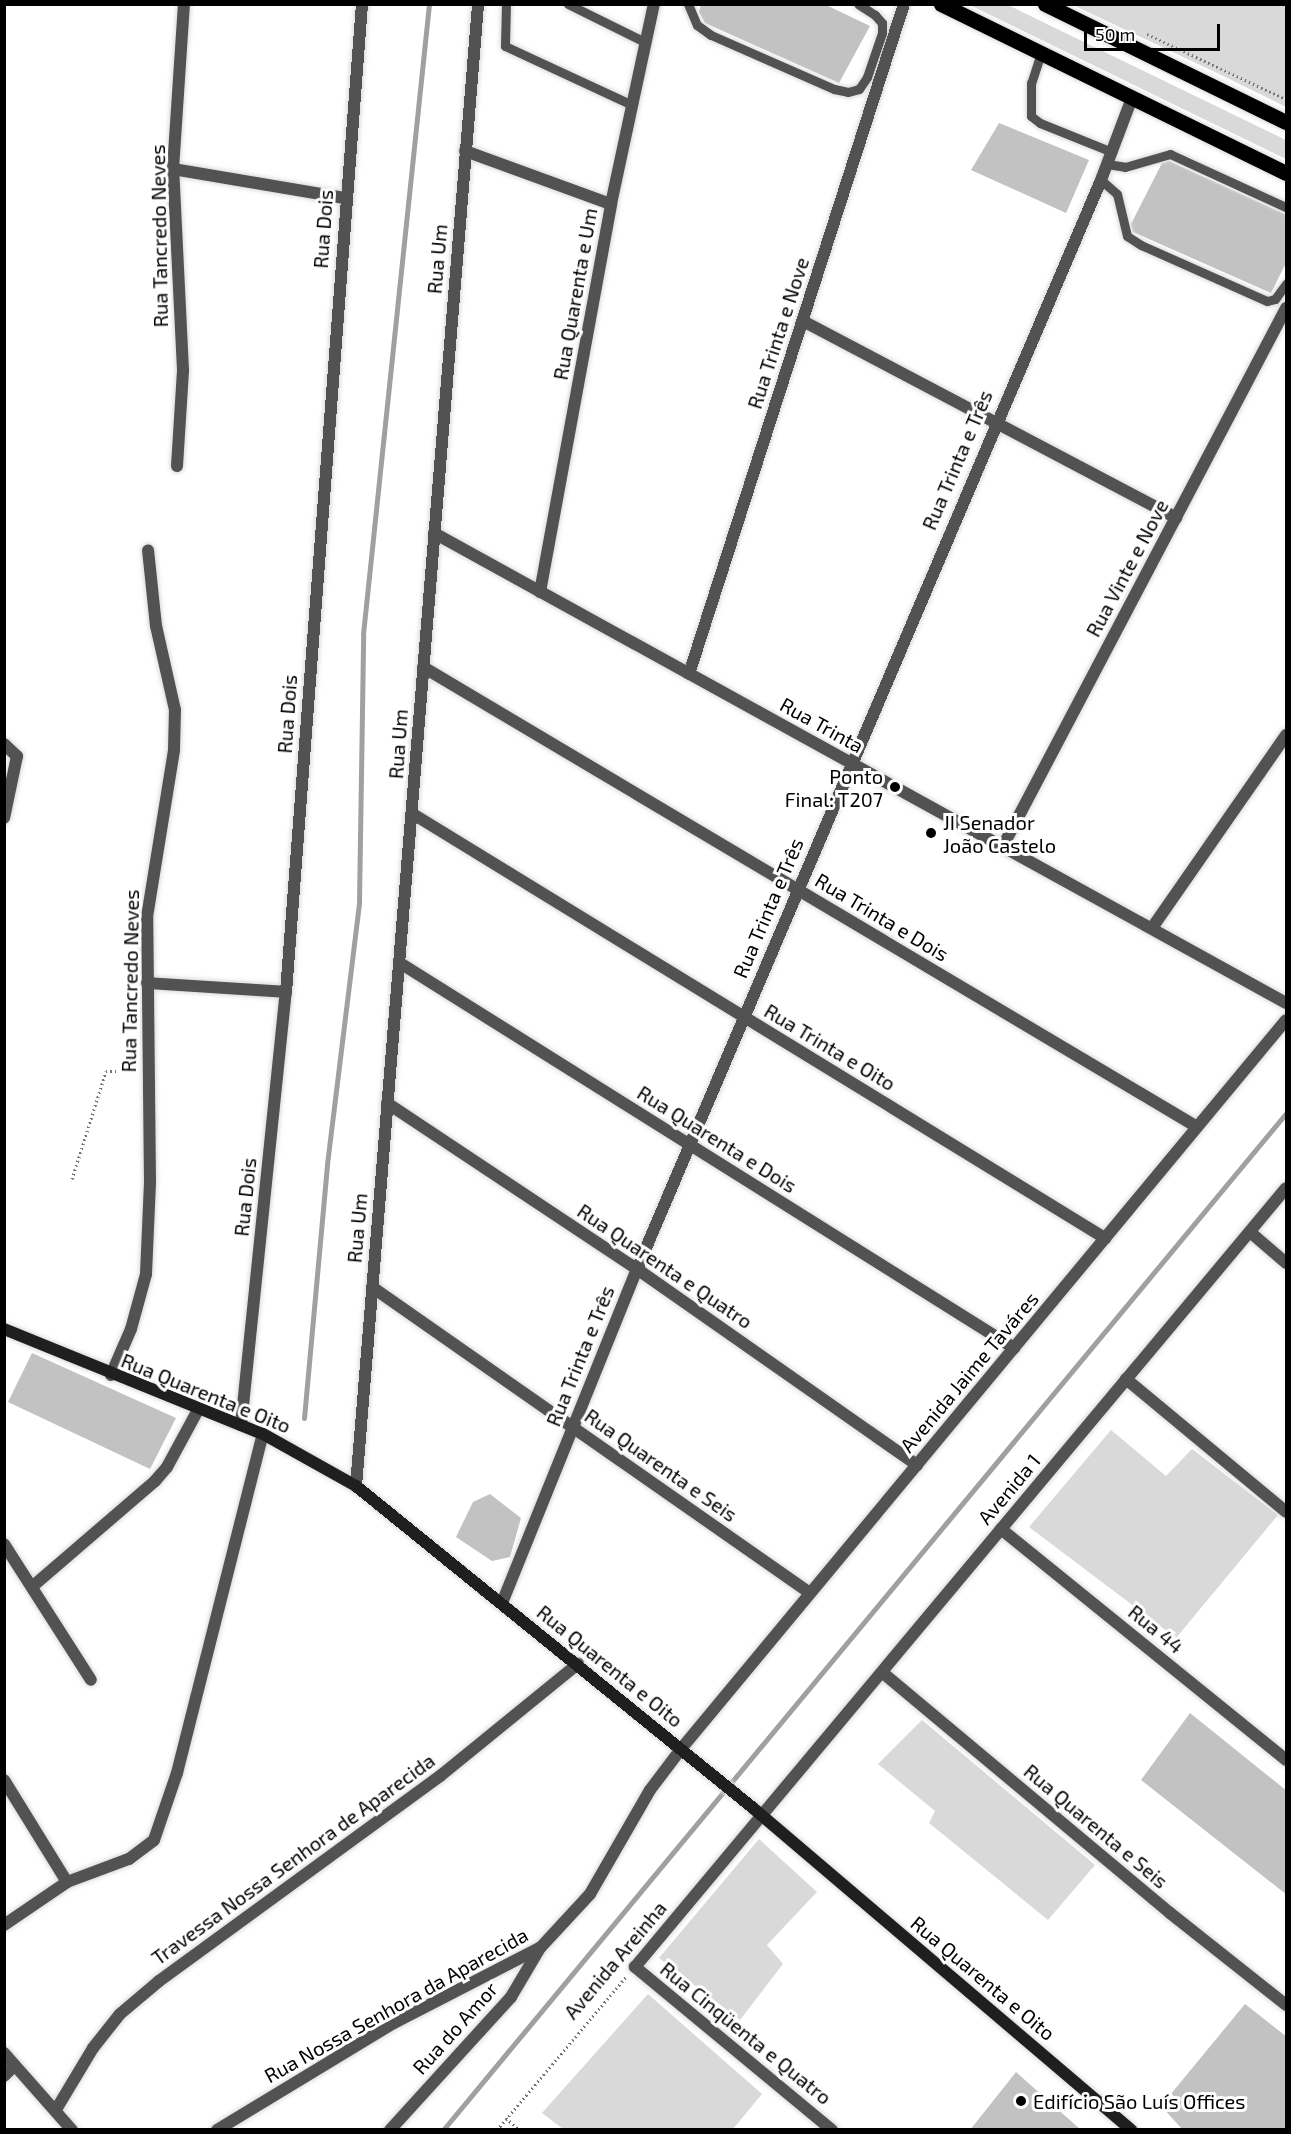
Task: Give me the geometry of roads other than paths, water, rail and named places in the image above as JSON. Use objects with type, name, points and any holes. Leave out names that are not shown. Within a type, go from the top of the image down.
[{"type":"main road","points":[[941,4],[1287,174]]},
{"type":"main road","points":[[1045,4],[1287,122]]},
{"type":"main road","name":"Rua Quarenta e Oito","points":[[4,1329],[111,1375],[263,1434],[356,1485],[763,1816],[1131,2130]]},
{"type":"street","name":"Rua Tancredo Neves","points":[[177,466],[183,370],[173,169],[184,4]]},
{"type":"street","name":"Rua Dois","points":[[241,1425],[286,992],[345,198],[362,4]]},
{"type":"street","name":"Rua Um","points":[[356,1485],[478,4]]},
{"type":"street","name":"Rua Quarenta e Um","points":[[540,592],[611,204],[654,4]]},
{"type":"street","name":"Rua Trinta e Nove","points":[[689,674],[904,4]]},
{"type":"street","name":"Rua Trinta e Três","points":[[502,1603],[637,1269],[995,422],[1101,180],[1132,98]]},
{"type":"street","points":[[465,151],[611,204]]},
{"type":"street","points":[[173,169],[345,198]]},
{"type":"street","name":"Rua Vinte e Nove","points":[[1003,846],[1287,308]]},
{"type":"street","points":[[802,321],[1176,518]]},
{"type":"street","name":"Rua Trinta","points":[[434,533],[1287,1003]]},
{"type":"street","name":"Rua Tancredo Neves","points":[[111,1375],[131,1329],[146,1274],[150,1182],[147,917],[163,829],[175,710],[156,626],[148,550]]},
{"type":"street","name":"Rua Trinta e Dois","points":[[423,667],[1197,1127]]},
{"type":"street","points":[[1152,928],[1287,735]]},
{"type":"street","points":[[4,744],[17,756],[4,818]]},
{"type":"street","name":"Rua Trinta e Oito","points":[[412,814],[1105,1239]]},
{"type":"street","name":"Rua Quarenta e Dois","points":[[400,963],[1014,1348]]},
{"type":"street","points":[[147,983],[286,992]]},
{"type":"street","name":"Avenida Jaime Taváres","points":[[681,1749],[1287,1020]]},
{"type":"street","name":"Rua Quarenta e Quatro","points":[[387,1103],[637,1269],[917,1465]]},
{"type":"street","name":"Avenida 1","points":[[763,1816],[1125,1379],[1287,1188]]},
{"type":"street","points":[[1250,1232],[1287,1263]]},
{"type":"street","name":"Rua Quarenta e Seis","points":[[372,1287],[810,1593]]},
{"type":"street","points":[[1125,1379],[1287,1512]]},
{"type":"street","points":[[33,1586],[154,1481],[167,1467],[198,1410]]},
{"type":"street","points":[[4,1925],[67,1882],[129,1859],[154,1840],[177,1773],[263,1434]]},
{"type":"street","name":"Rua 44","points":[[1001,1529],[1287,1760]]},
{"type":"street","points":[[4,1544],[91,1680]]},
{"type":"street","name":"Travessa Nossa Senhora de Aparecida","points":[[57,2108],[93,2048],[120,2014],[159,1981],[440,1776],[578,1664]]},
{"type":"street","name":"Rua Quarenta e Seis","points":[[883,1673],[1170,1913],[1287,2005]]},
{"type":"street","name":"Rua Nossa Senhora da Aparecida","points":[[217,2130],[394,2023],[540,1947],[590,1894],[650,1790],[681,1749]]},
{"type":"street","points":[[4,1780],[67,1882]]},
{"type":"street","name":"Avenida Areinha","points":[[634,1967],[763,1816]]},
{"type":"street","name":"Rua do Amor","points":[[390,2130],[511,1997],[540,1947]]},
{"type":"street","name":"Rua Cinqüenta e Quatro","points":[[634,1967],[832,2130]]},
{"type":"street","points":[[4,2053],[9,2071],[57,2108],[72,2130]]},
{"type":"lane","points":[[506,4],[505,46],[632,105]]},
{"type":"lane","points":[[568,4],[645,42]]},
{"type":"lane","points":[[688,4],[697,25],[711,35],[834,89],[848,92],[859,89],[867,77],[882,33],[882,23],[875,15],[858,4]]},
{"type":"lane","points":[[1041,53],[1031,83],[1031,116],[1040,123],[1112,152]]},
{"type":"lane","points":[[1107,164],[1125,167],[1170,154],[1287,207]]},
{"type":"lane","points":[[1101,180],[1117,194],[1127,236],[1141,245],[1268,301],[1275,299],[1287,284]]},
{"type":"waterway","points":[[304,1418],[327,1164],[359,902],[363,634],[429,4]]},
{"type":"waterway","points":[[443,2130],[1286,1113]]},
{"type":"place","name":"Ponto Final: T207","points":[[895,787]]},
{"type":"place","name":"JI Senador João Castelo","points":[[931,833]]},
{"type":"place","name":"Edifício São Luís Offices","points":[[1021,2101]]}]
